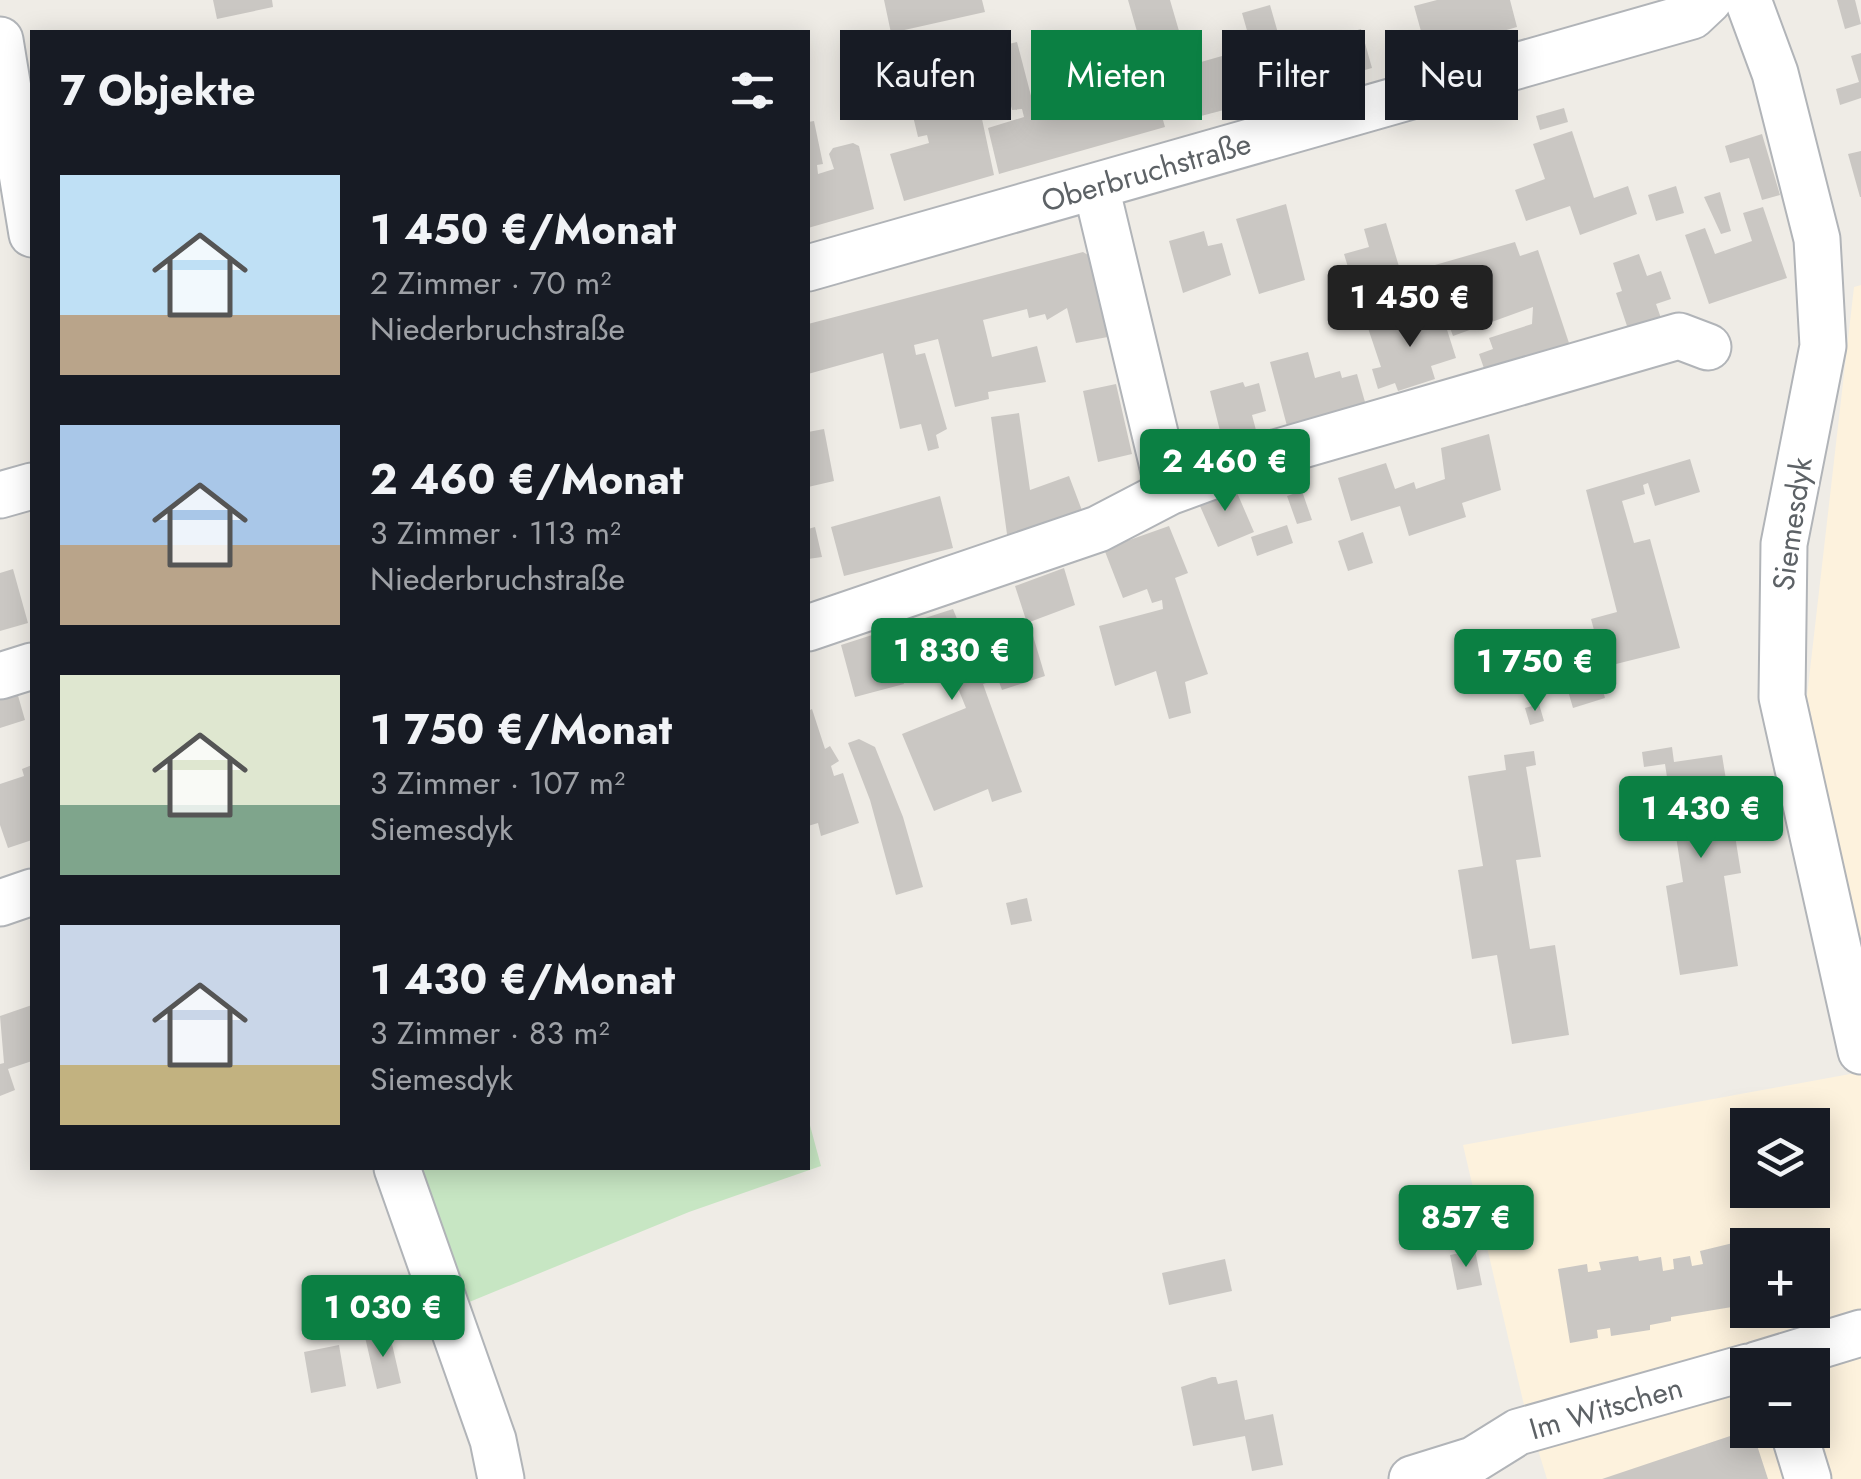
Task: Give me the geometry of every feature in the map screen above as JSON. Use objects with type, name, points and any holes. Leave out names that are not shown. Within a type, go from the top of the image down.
[{"type":"street","name":"Oberbruchstraße","points":[[810,267],[1692,16],[1709,0]]},
{"type":"street","name":"Siemesdyk","points":[[1748,0],[1775,73],[1818,239],[1822,346],[1784,544],[1782,697],[1861,1051]]},
{"type":"street","points":[[0,40],[30,222]]},
{"type":"street","points":[[1096,187],[1169,492]]},
{"type":"street","points":[[810,627],[1098,530],[1169,492],[1275,453],[1679,336],[1708,347]]},
{"type":"street","points":[[0,495],[30,487]]},
{"type":"street","points":[[0,676],[30,667]]},
{"type":"street","points":[[0,902],[30,893]]},
{"type":"street","points":[[399,1170],[493,1440],[500,1479]]},
{"type":"street","name":"Im Witschen","points":[[1813,1348],[1861,1333]]},
{"type":"street","name":"Im Witschen","points":[[1442,1475],[1518,1432],[1730,1373]]},
{"type":"street","points":[[1799,1448],[1808,1479]]},
{"type":"shaded area","points":[[1861,285],[1861,946],[1807,696],[1854,287]]},
{"type":"shaded area","points":[[1861,1072],[1861,1479],[1547,1479],[1523,1401],[1463,1145]]},
{"type":"green space","points":[[810,1125],[821,1166],[810,1170]]},
{"type":"green space","points":[[417,1170],[810,1170],[689,1212],[462,1305]]},
{"type":"building","points":[[213,0],[272,0],[273,7],[217,19]]},
{"type":"building","points":[[884,0],[982,0],[985,12],[890,30]]},
{"type":"building","points":[[1128,0],[1170,0],[1179,30],[1137,30]]},
{"type":"building","points":[[1437,0],[1510,0],[1517,27],[1421,30],[1414,6]]},
{"type":"building","points":[[1837,0],[1855,0],[1861,24],[1845,29]]},
{"type":"building","points":[[1270,5],[1277,30],[1247,30],[1242,13]]},
{"type":"building","points":[[1017,42],[1031,96],[1031,120],[1163,120],[1165,127],[999,174],[988,128],[1024,117],[1022,109],[1012,110],[1011,106],[1011,43]]},
{"type":"building","points":[[1365,43],[1372,68],[1365,70]]},
{"type":"building","points":[[1861,53],[1861,98],[1840,105],[1836,89],[1859,82],[1851,56]]},
{"type":"building","points":[[1222,56],[1222,110],[1202,116],[1202,62]]},
{"type":"building","points":[[1564,108],[1568,122],[1540,130],[1536,116]]},
{"type":"building","points":[[914,120],[982,120],[994,175],[904,201],[890,154],[929,143],[927,135],[918,137]]},
{"type":"building","points":[[814,121],[823,164],[817,165],[818,174],[834,169],[829,154],[833,148],[853,143],[859,146],[874,209],[810,227],[810,122]]},
{"type":"building","points":[[1572,131],[1594,198],[1628,186],[1637,214],[1580,235],[1570,206],[1526,221],[1515,190],[1545,179],[1533,144]]},
{"type":"building","points":[[1762,134],[1780,195],[1762,200],[1749,158],[1730,163],[1725,146]]},
{"type":"building","points":[[1861,151],[1861,197],[1860,197],[1848,154]]},
{"type":"building","points":[[1676,186],[1684,213],[1656,221],[1648,195]]},
{"type":"building","points":[[1720,192],[1731,231],[1721,234],[1704,197]]},
{"type":"building","points":[[1286,204],[1305,280],[1259,294],[1236,219]]},
{"type":"building","points":[[1763,207],[1787,278],[1709,304],[1685,235],[1705,228],[1715,254],[1752,241],[1743,213]]},
{"type":"building","points":[[1386,223],[1406,290],[1384,297],[1376,270],[1351,277],[1344,254],[1369,247],[1364,229]]},
{"type":"building","points":[[1204,231],[1208,246],[1222,243],[1231,275],[1183,293],[1169,241]]},
{"type":"building","points":[[1515,242],[1520,256],[1538,250],[1572,352],[1488,380],[1479,354],[1493,349],[1489,338],[1532,324],[1533,307],[1453,336],[1428,267]]},
{"type":"building","points":[[1083,252],[1093,258],[1113,336],[1076,343],[1067,308],[1047,320],[1045,314],[1029,318],[1027,309],[983,320],[992,357],[1037,346],[1046,382],[988,392],[989,399],[955,407],[938,339],[914,345],[916,355],[925,353],[947,429],[936,435],[939,448],[928,451],[921,424],[900,429],[883,353],[810,373],[810,323]]},
{"type":"building","points":[[1639,254],[1647,276],[1661,271],[1671,299],[1656,304],[1662,321],[1629,332],[1616,293],[1622,291],[1613,263]]},
{"type":"building","points":[[1414,313],[1417,322],[1442,314],[1456,358],[1431,366],[1435,379],[1398,391],[1395,383],[1378,389],[1372,369],[1381,367],[1368,328]]},
{"type":"building","points":[[1308,352],[1315,378],[1340,371],[1342,378],[1357,374],[1365,402],[1287,426],[1270,362]]},
{"type":"building","points":[[1243,382],[1245,387],[1259,383],[1266,411],[1252,415],[1257,434],[1223,443],[1210,391]]},
{"type":"building","points":[[1116,384],[1132,454],[1098,462],[1083,391]]},
{"type":"building","points":[[1019,413],[1030,490],[1069,476],[1086,521],[1009,549],[991,417]]},
{"type":"building","points":[[824,429],[834,481],[810,487],[810,432]]},
{"type":"building","points":[[1489,434],[1501,490],[1462,503],[1466,517],[1409,536],[1400,506],[1351,521],[1338,478],[1386,463],[1395,489],[1414,482],[1416,489],[1445,479],[1441,448]]},
{"type":"building","points":[[1690,459],[1700,492],[1655,506],[1648,483],[1643,485],[1645,494],[1622,501],[1634,543],[1650,539],[1680,648],[1604,667],[1591,619],[1617,612],[1586,490]]},
{"type":"building","points":[[1232,481],[1254,532],[1218,547],[1196,497]]},
{"type":"building","points":[[1302,491],[1312,520],[1297,524],[1287,496]]},
{"type":"building","points":[[940,496],[953,548],[844,576],[831,527]]},
{"type":"building","points":[[1287,525],[1293,543],[1257,556],[1251,537]]},
{"type":"building","points":[[1169,526],[1188,573],[1175,578],[1208,674],[1185,682],[1191,713],[1169,719],[1156,671],[1115,686],[1099,626],[1163,609],[1162,600],[1152,603],[1147,589],[1123,598],[1104,549]]},
{"type":"building","points":[[815,527],[822,557],[810,559],[810,528]]},
{"type":"building","points":[[1363,532],[1373,563],[1348,571],[1338,541]]},
{"type":"building","points":[[1064,568],[1075,605],[1027,623],[1015,586]]},
{"type":"building","points":[[13,569],[28,623],[0,631],[0,573]]},
{"type":"building","points":[[953,609],[966,641],[986,635],[988,642],[1031,629],[1045,676],[1002,690],[998,679],[983,684],[1022,792],[992,802],[988,789],[934,811],[902,734],[966,708],[941,646],[931,643],[896,656],[904,684],[855,697],[841,645]]},
{"type":"building","points":[[1596,665],[1605,698],[1573,708],[1563,674]]},
{"type":"building","points":[[17,692],[25,720],[0,728],[0,697]]},
{"type":"building","points":[[1539,704],[1544,721],[1530,725],[1525,708]]},
{"type":"building","points":[[810,710],[825,749],[830,746],[839,761],[831,766],[834,776],[843,773],[859,823],[821,836],[818,823],[810,825]]},
{"type":"building","points":[[859,739],[875,747],[903,817],[923,887],[896,895],[870,800],[848,743]]},
{"type":"building","points":[[1672,747],[1674,762],[1722,755],[1741,873],[1724,876],[1738,966],[1680,975],[1666,886],[1683,882],[1665,764],[1644,767],[1642,752]]},
{"type":"building","points":[[1534,751],[1536,765],[1526,767],[1541,857],[1516,860],[1530,949],[1555,945],[1569,1035],[1512,1044],[1497,955],[1472,959],[1458,870],[1483,866],[1468,776],[1506,770],[1504,755]]},
{"type":"building","points":[[30,766],[30,841],[8,848],[0,825],[0,784],[24,776],[22,769]]},
{"type":"building","points":[[1027,898],[1032,921],[1011,925],[1006,903]]},
{"type":"building","points":[[30,1006],[30,1062],[8,1069],[15,1090],[0,1096],[0,1064],[4,1063],[0,1016]]},
{"type":"building","points":[[1730,1244],[1730,1307],[1671,1317],[1671,1321],[1650,1325],[1650,1330],[1611,1336],[1610,1328],[1597,1330],[1598,1338],[1570,1343],[1558,1269],[1587,1264],[1588,1272],[1601,1270],[1599,1262],[1638,1256],[1639,1261],[1661,1257],[1663,1271],[1674,1269],[1673,1259],[1690,1256],[1692,1266],[1703,1264],[1700,1251]]},
{"type":"building","points":[[1475,1250],[1482,1285],[1457,1290],[1450,1255]]},
{"type":"building","points":[[1225,1259],[1232,1291],[1169,1305],[1162,1273]]},
{"type":"building","points":[[389,1331],[401,1383],[377,1389],[365,1337]]},
{"type":"building","points":[[339,1345],[346,1386],[311,1393],[304,1352]]},
{"type":"building","points":[[1216,1377],[1218,1384],[1237,1380],[1245,1420],[1273,1414],[1283,1465],[1252,1471],[1245,1436],[1193,1446],[1181,1387]]},
{"type":"building","points":[[1730,1436],[1730,1448],[1758,1448],[1768,1479],[1602,1479]]}]
